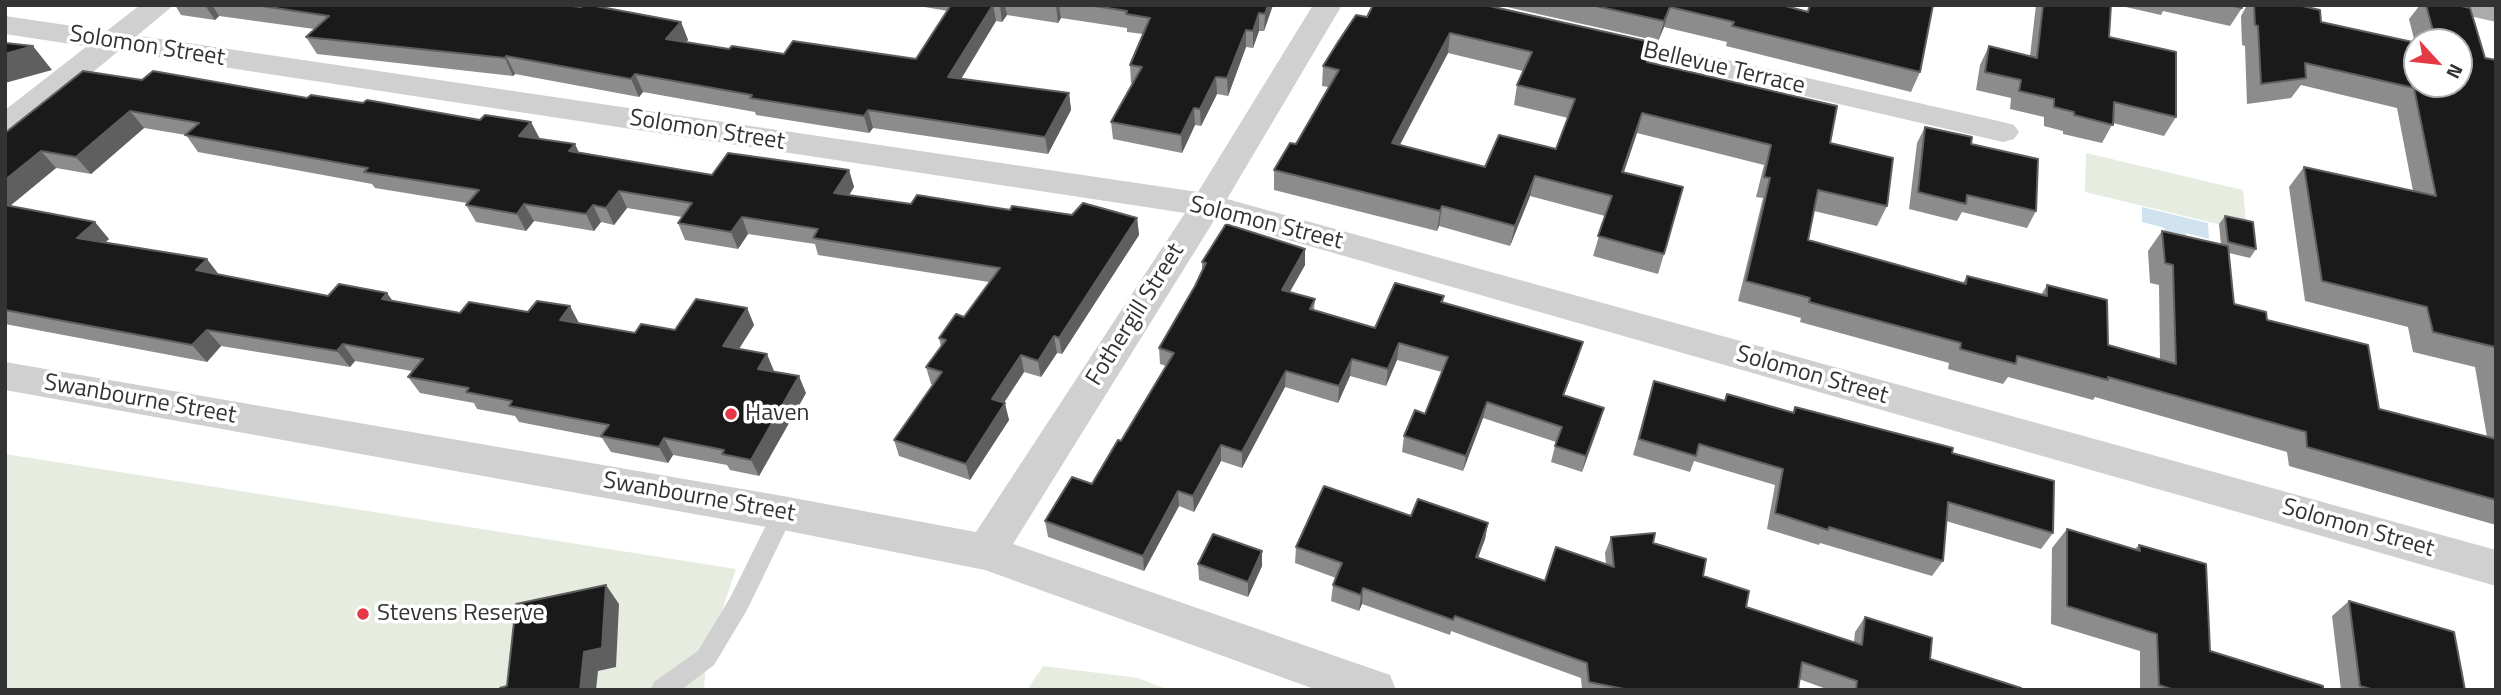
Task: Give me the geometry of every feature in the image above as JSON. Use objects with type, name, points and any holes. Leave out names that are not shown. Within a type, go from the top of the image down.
[{"type":"main road","points":[[2459,5],[2496,13]]},
{"type":"street","points":[[5,127],[159,5]]},
{"type":"street","name":"Fothergill Street","points":[[986,552],[1207,205],[1328,5]]},
{"type":"street","name":"Solomon Street","points":[[5,25],[1207,205],[2496,568]]},
{"type":"street","name":"Bellevue Terrace","points":[[1580,36],[2003,132]]},
{"type":"street","name":"Swanbourne Street","points":[[5,376],[782,513],[986,552],[1374,690]]},
{"type":"lane","points":[[662,690],[706,658],[739,603],[782,513]]},
{"type":"shaded area","points":[[2086,153],[2243,190],[2247,231],[2085,192]]},
{"type":"shaded area","name":"Stevens Reserve","points":[[5,454],[736,569],[706,658],[704,690],[5,690]]},
{"type":"shaded area","points":[[1043,666],[1138,678],[1169,690],[1027,690]]},
{"type":"water","points":[[2142,207],[2208,223],[2209,239],[2186,233],[2186,241],[2165,236],[2165,228],[2142,222]]},
{"type":"building","points":[[255,5],[590,5],[681,22],[666,39],[784,54],[793,41],[916,59],[951,5],[993,5],[948,77],[1069,93],[1045,137],[868,110],[864,116],[750,98],[752,95],[635,74],[631,79],[506,56],[306,37],[329,16]]},
{"type":"building","points":[[1088,5],[1268,5],[1265,14],[1259,13],[1253,31],[1246,30],[1227,78],[1216,77],[1200,109],[1194,108],[1181,135],[1111,122],[1142,67],[1130,65],[1150,18],[1126,14],[1127,11]]},
{"type":"building","points":[[1373,5],[1485,5],[1655,43],[1647,62],[1837,106],[1830,143],[1893,158],[1887,206],[1818,190],[1808,240],[1966,284],[1967,276],[2047,296],[2047,285],[2107,300],[2108,345],[2176,364],[2173,265],[2165,263],[2162,231],[2228,246],[2234,304],[2266,312],[2267,320],[2368,345],[2379,409],[2496,439],[2496,500],[2307,447],[2306,432],[2108,377],[2108,380],[2017,356],[2016,364],[1960,349],[1961,343],[1809,302],[1810,298],[1746,281],[1770,178],[1764,177],[1771,145],[1642,113],[1622,172],[1683,187],[1664,254],[1598,236],[1612,196],[1535,176],[1515,226],[1442,206],[1440,211],[1274,170],[1290,143],[1296,144],[1339,70],[1323,66],[1356,15],[1367,17]],"holes":[[[1450,33],[1532,52],[1517,85],[1575,99],[1556,149],[1499,135],[1485,167],[1392,143]]]},
{"type":"building","points":[[1591,5],[1782,5],[1808,12],[1810,5],[1933,5],[1920,72],[1732,26],[1734,22],[1670,7],[1664,21]]},
{"type":"building","points":[[2043,5],[2111,5],[2109,37],[2176,52],[2176,117],[2114,102],[2113,125],[2054,107],[2054,99],[2019,91],[2021,80],[1985,72],[1989,46],[2037,58]]},
{"type":"building","points":[[2254,5],[2298,5],[2320,10],[2321,22],[2403,40],[2403,85],[2305,63],[2306,78],[2261,84],[2258,26],[2255,25]]},
{"type":"building","points":[[2426,5],[2457,5],[2470,8],[2485,58],[2496,60],[2496,349],[2433,332],[2427,307],[2322,281],[2304,167],[2436,196],[2416,98],[2473,98],[2473,28],[2432,28]]},
{"type":"building","points":[[5,43],[33,46],[5,54]]},
{"type":"building","points":[[83,71],[142,80],[153,71],[307,98],[311,95],[363,103],[367,100],[480,120],[485,115],[531,122],[519,136],[575,144],[569,151],[712,175],[728,153],[849,170],[834,193],[911,204],[917,195],[1010,210],[1012,206],[1072,215],[1083,203],[1137,218],[1059,338],[1054,336],[1038,361],[1021,355],[992,399],[1005,403],[966,464],[894,440],[942,372],[926,367],[946,340],[939,338],[956,314],[964,317],[1000,268],[813,238],[818,229],[742,217],[731,232],[678,223],[692,203],[619,191],[606,208],[593,205],[586,214],[524,204],[517,214],[466,205],[479,190],[364,172],[368,168],[185,135],[199,123],[130,111],[76,157],[41,151],[5,180],[5,133]]},
{"type":"building","points":[[1925,127],[1972,137],[1971,144],[2038,159],[2036,211],[1967,195],[1966,204],[1918,192]]},
{"type":"building","points":[[5,205],[95,222],[77,238],[207,259],[196,270],[328,296],[339,284],[387,293],[382,299],[460,313],[469,302],[528,312],[537,301],[570,306],[560,320],[635,333],[641,324],[675,330],[696,299],[747,308],[723,346],[767,354],[758,369],[799,376],[751,460],[722,454],[724,450],[664,438],[659,447],[601,436],[609,425],[509,406],[512,401],[466,392],[469,388],[408,377],[423,359],[343,344],[337,351],[207,330],[192,345],[5,310]]},
{"type":"building","points":[[2225,216],[2253,222],[2256,249],[2228,242]]},
{"type":"building","points":[[1226,224],[1305,249],[1282,290],[1315,299],[1310,309],[1375,328],[1395,283],[1444,296],[1441,302],[1583,342],[1563,395],[1604,408],[1586,456],[1555,446],[1562,427],[1487,402],[1466,456],[1404,436],[1415,410],[1425,414],[1448,357],[1399,343],[1388,369],[1352,359],[1339,386],[1286,371],[1242,452],[1221,445],[1193,496],[1178,491],[1143,556],[1045,521],[1072,477],[1092,484],[1118,440],[1121,441],[1174,353],[1159,348],[1195,286],[1206,263],[1202,262]]},
{"type":"building","points":[[1654,381],[1725,401],[1727,394],[1794,413],[1795,407],[1953,448],[1952,453],[2054,481],[2053,533],[1948,502],[1943,561],[1775,513],[1783,469],[1699,444],[1696,456],[1639,439]]},
{"type":"building","points":[[1324,486],[1411,516],[1418,499],[1488,523],[1476,557],[1545,581],[1556,547],[1614,567],[1611,537],[1655,533],[1653,543],[1706,559],[1703,576],[1749,591],[1746,607],[1862,645],[1865,617],[1932,638],[1930,659],[2021,690],[1856,690],[1857,681],[1802,662],[1798,690],[1629,690],[1589,682],[1587,663],[1455,616],[1453,620],[1363,588],[1361,595],[1333,585],[1342,563],[1296,547]]},
{"type":"building","points":[[2067,529],[2140,551],[2139,545],[2206,564],[2210,651],[2323,686],[2323,690],[2174,690],[2159,685],[2157,634],[2067,606]]},
{"type":"building","points":[[1213,534],[1262,551],[1248,582],[1198,564]]},
{"type":"building","points":[[606,585],[602,648],[584,652],[580,690],[499,690],[507,686],[516,604]]},
{"type":"building","points":[[2349,601],[2454,632],[2465,690],[2374,690],[2360,686]]},
{"type":"place","name":"Haven","points":[[731,414]]},
{"type":"place","name":"Stevens Reserve","points":[[363,614]]}]
